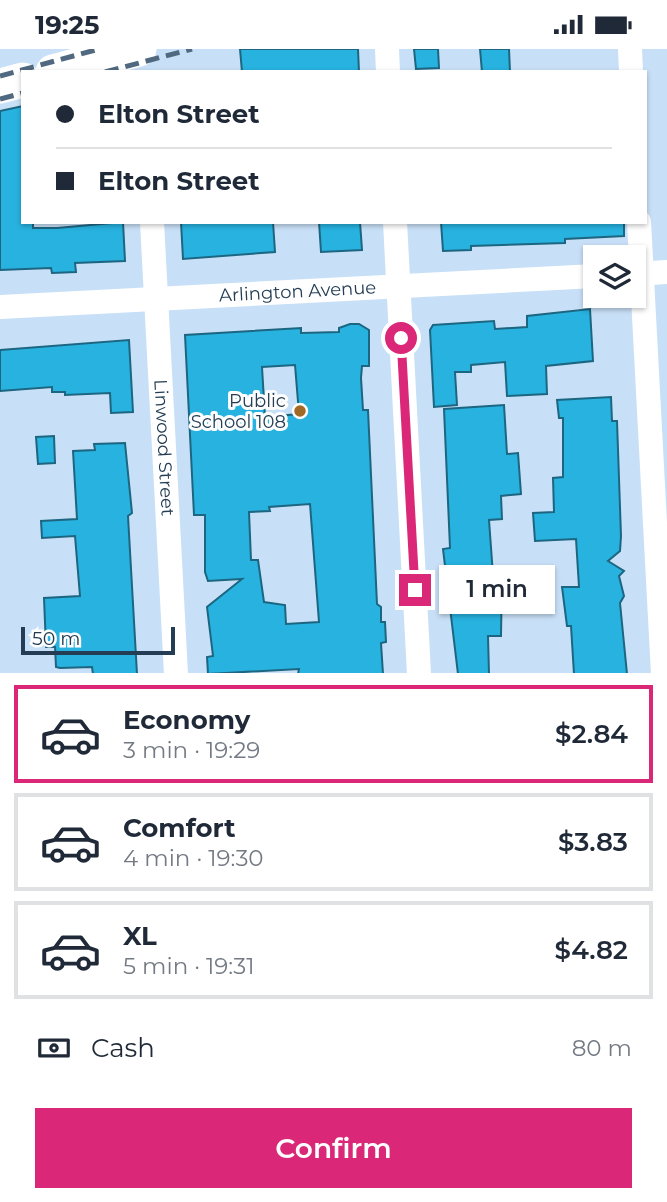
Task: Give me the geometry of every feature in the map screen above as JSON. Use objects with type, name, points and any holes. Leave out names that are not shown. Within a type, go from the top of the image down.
[{"type":"street","points":[[61,70],[141,49],[144,70]]},
{"type":"street","points":[[387,49],[388,70]]},
{"type":"street","points":[[630,49],[631,70]]},
{"type":"street","points":[[0,86],[21,81]]},
{"type":"street","name":"Linwood Street","points":[[152,224],[176,673]]},
{"type":"street","points":[[396,224],[419,673]]},
{"type":"street","points":[[639,224],[639,245]]},
{"type":"street","points":[[646,273],[667,272]]},
{"type":"street","name":"Arlington Avenue","points":[[0,307],[583,277]]},
{"type":"street","points":[[640,308],[663,673]]},
{"type":"building","points":[[240,49],[358,49],[359,70],[242,70]]},
{"type":"building","points":[[414,49],[438,49],[439,68],[416,69]]},
{"type":"building","points":[[480,49],[509,49],[510,70],[482,70]]},
{"type":"building","points":[[21,106],[21,224],[33,224],[33,228],[57,228],[123,224],[125,261],[75,263],[76,272],[52,273],[51,268],[0,270],[0,111]]},
{"type":"building","points":[[181,224],[273,224],[275,252],[183,259]]},
{"type":"building","points":[[319,224],[360,224],[362,250],[321,252]]},
{"type":"building","points":[[441,224],[624,224],[624,236],[565,239],[565,243],[471,246],[471,250],[443,251]]},
{"type":"building","points":[[590,309],[593,361],[546,366],[547,394],[507,396],[505,362],[471,365],[471,372],[455,372],[457,405],[434,407],[430,330],[433,325],[494,321],[495,329],[527,327],[527,316]]},
{"type":"building","points":[[350,324],[359,324],[369,330],[369,366],[362,366],[361,378],[363,410],[368,410],[377,604],[381,607],[381,622],[385,622],[386,642],[381,643],[383,673],[298,673],[299,669],[208,673],[207,657],[213,656],[207,607],[242,579],[208,581],[205,572],[205,515],[194,515],[185,335],[301,328],[301,333],[339,332],[339,328]],"holes":[[[295,365],[299,414],[265,417],[262,367]],[[310,504],[319,622],[286,624],[285,605],[264,602],[258,560],[251,560],[249,512],[270,511],[269,507]]]},
{"type":"building","points":[[129,340],[133,412],[111,413],[110,393],[65,395],[65,392],[52,392],[52,387],[0,391],[0,350]]},
{"type":"building","points":[[611,397],[612,421],[617,421],[621,536],[620,551],[608,561],[624,571],[619,576],[624,596],[620,603],[627,673],[574,673],[571,626],[567,626],[562,587],[579,587],[576,539],[535,541],[533,513],[554,512],[553,478],[563,477],[563,418],[559,418],[557,400]]},
{"type":"building","points":[[504,405],[507,454],[518,453],[521,494],[501,496],[502,519],[489,520],[493,575],[502,574],[501,636],[488,636],[489,673],[458,673],[443,549],[450,548],[444,409]]},
{"type":"building","points":[[54,436],[55,463],[38,464],[36,437]]},
{"type":"building","points":[[125,443],[132,513],[128,516],[137,673],[93,673],[92,667],[56,667],[55,647],[46,647],[44,598],[80,596],[75,536],[42,538],[41,521],[77,519],[73,451],[95,450],[94,444]]},
{"type":"railway","points":[[22,70],[99,49]]},
{"type":"railway","points":[[113,70],[192,49]]},
{"type":"railway","points":[[0,76],[21,70]]},
{"type":"railway","points":[[0,99],[21,94]]},
{"type":"place","name":"Public School 108","points":[[300,411]]},
{"type":"route","points":[[401,338],[415,590]]}]
